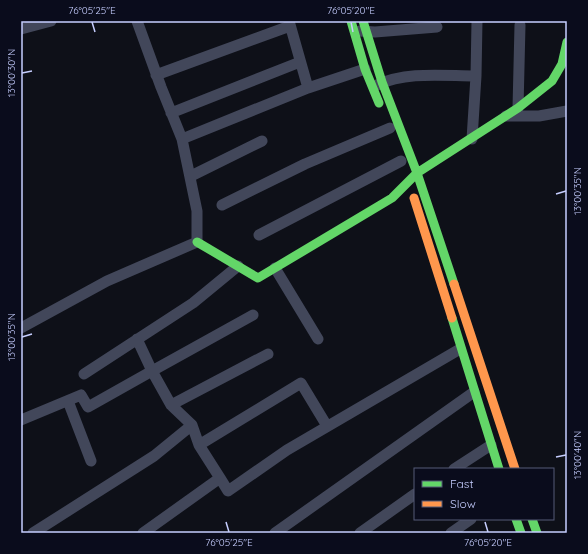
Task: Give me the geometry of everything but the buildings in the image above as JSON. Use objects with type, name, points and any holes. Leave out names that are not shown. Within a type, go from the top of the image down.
[{"type":"main road","points":[[353,25],[365,69],[378,85],[417,173],[515,468]]},
{"type":"main road","points":[[364,26],[378,85],[394,141]]},
{"type":"main road","points":[[417,173],[518,108],[552,81],[562,64],[567,42]]},
{"type":"main road","points":[[404,168],[417,173]]},
{"type":"main road","points":[[197,242],[258,278],[392,198],[404,168]]},
{"type":"main road","points":[[404,168],[499,468]]},
{"type":"main road","points":[[516,520],[520,533]]},
{"type":"main road","points":[[532,520],[536,533]]},
{"type":"street","points":[[21,28],[51,21]]},
{"type":"street","points":[[21,328],[107,281],[197,242],[197,211],[191,176],[182,140],[156,75],[137,21]]},
{"type":"street","points":[[472,138],[476,76],[477,21]]},
{"type":"street","points":[[156,75],[290,24],[308,88]]},
{"type":"street","points":[[353,25],[437,27]]},
{"type":"street","points":[[518,108],[520,25]]},
{"type":"street","points":[[171,113],[300,62]]},
{"type":"street","points":[[182,140],[308,88],[365,69]]},
{"type":"street","points":[[378,85],[410,76],[476,76]]},
{"type":"street","points":[[505,116],[539,116],[567,112]]},
{"type":"street","points":[[222,205],[293,169],[390,128]]},
{"type":"street","points":[[191,176],[262,141]]},
{"type":"street","points":[[259,234],[404,168]]},
{"type":"street","points":[[84,374],[193,303],[238,266]]},
{"type":"street","points":[[275,268],[318,339]]},
{"type":"street","points":[[21,420],[81,395],[88,407],[252,315]]},
{"type":"street","points":[[137,339],[152,371],[171,405],[192,425],[199,445],[228,491],[287,450],[415,377],[460,349]]},
{"type":"street","points":[[171,405],[268,354]]},
{"type":"street","points":[[199,445],[301,383],[327,426]]},
{"type":"street","points":[[275,533],[474,392]]},
{"type":"street","points":[[68,401],[90,461]]},
{"type":"street","points":[[33,533],[154,456],[192,425]]},
{"type":"street","points":[[456,468],[491,445]]},
{"type":"street","points":[[143,533],[220,478]]},
{"type":"street","points":[[360,533],[414,495]]},
{"type":"street","points":[[451,533],[470,520]]},
{"type":"traffic: fast","points":[[351,21],[365,69],[379,103]]},
{"type":"traffic: fast","points":[[363,21],[382,82],[417,173],[454,284]]},
{"type":"traffic: fast","points":[[197,242],[258,278],[392,198],[417,173],[518,108],[552,81],[562,64],[567,42]]},
{"type":"traffic: fast","points":[[452,318],[499,468]]},
{"type":"traffic: fast","points":[[516,520],[521,533]]},
{"type":"traffic: fast","points":[[532,520],[537,533]]},
{"type":"traffic: slow","points":[[414,198],[452,318]]},
{"type":"traffic: slow","points":[[454,284],[515,468]]}]
